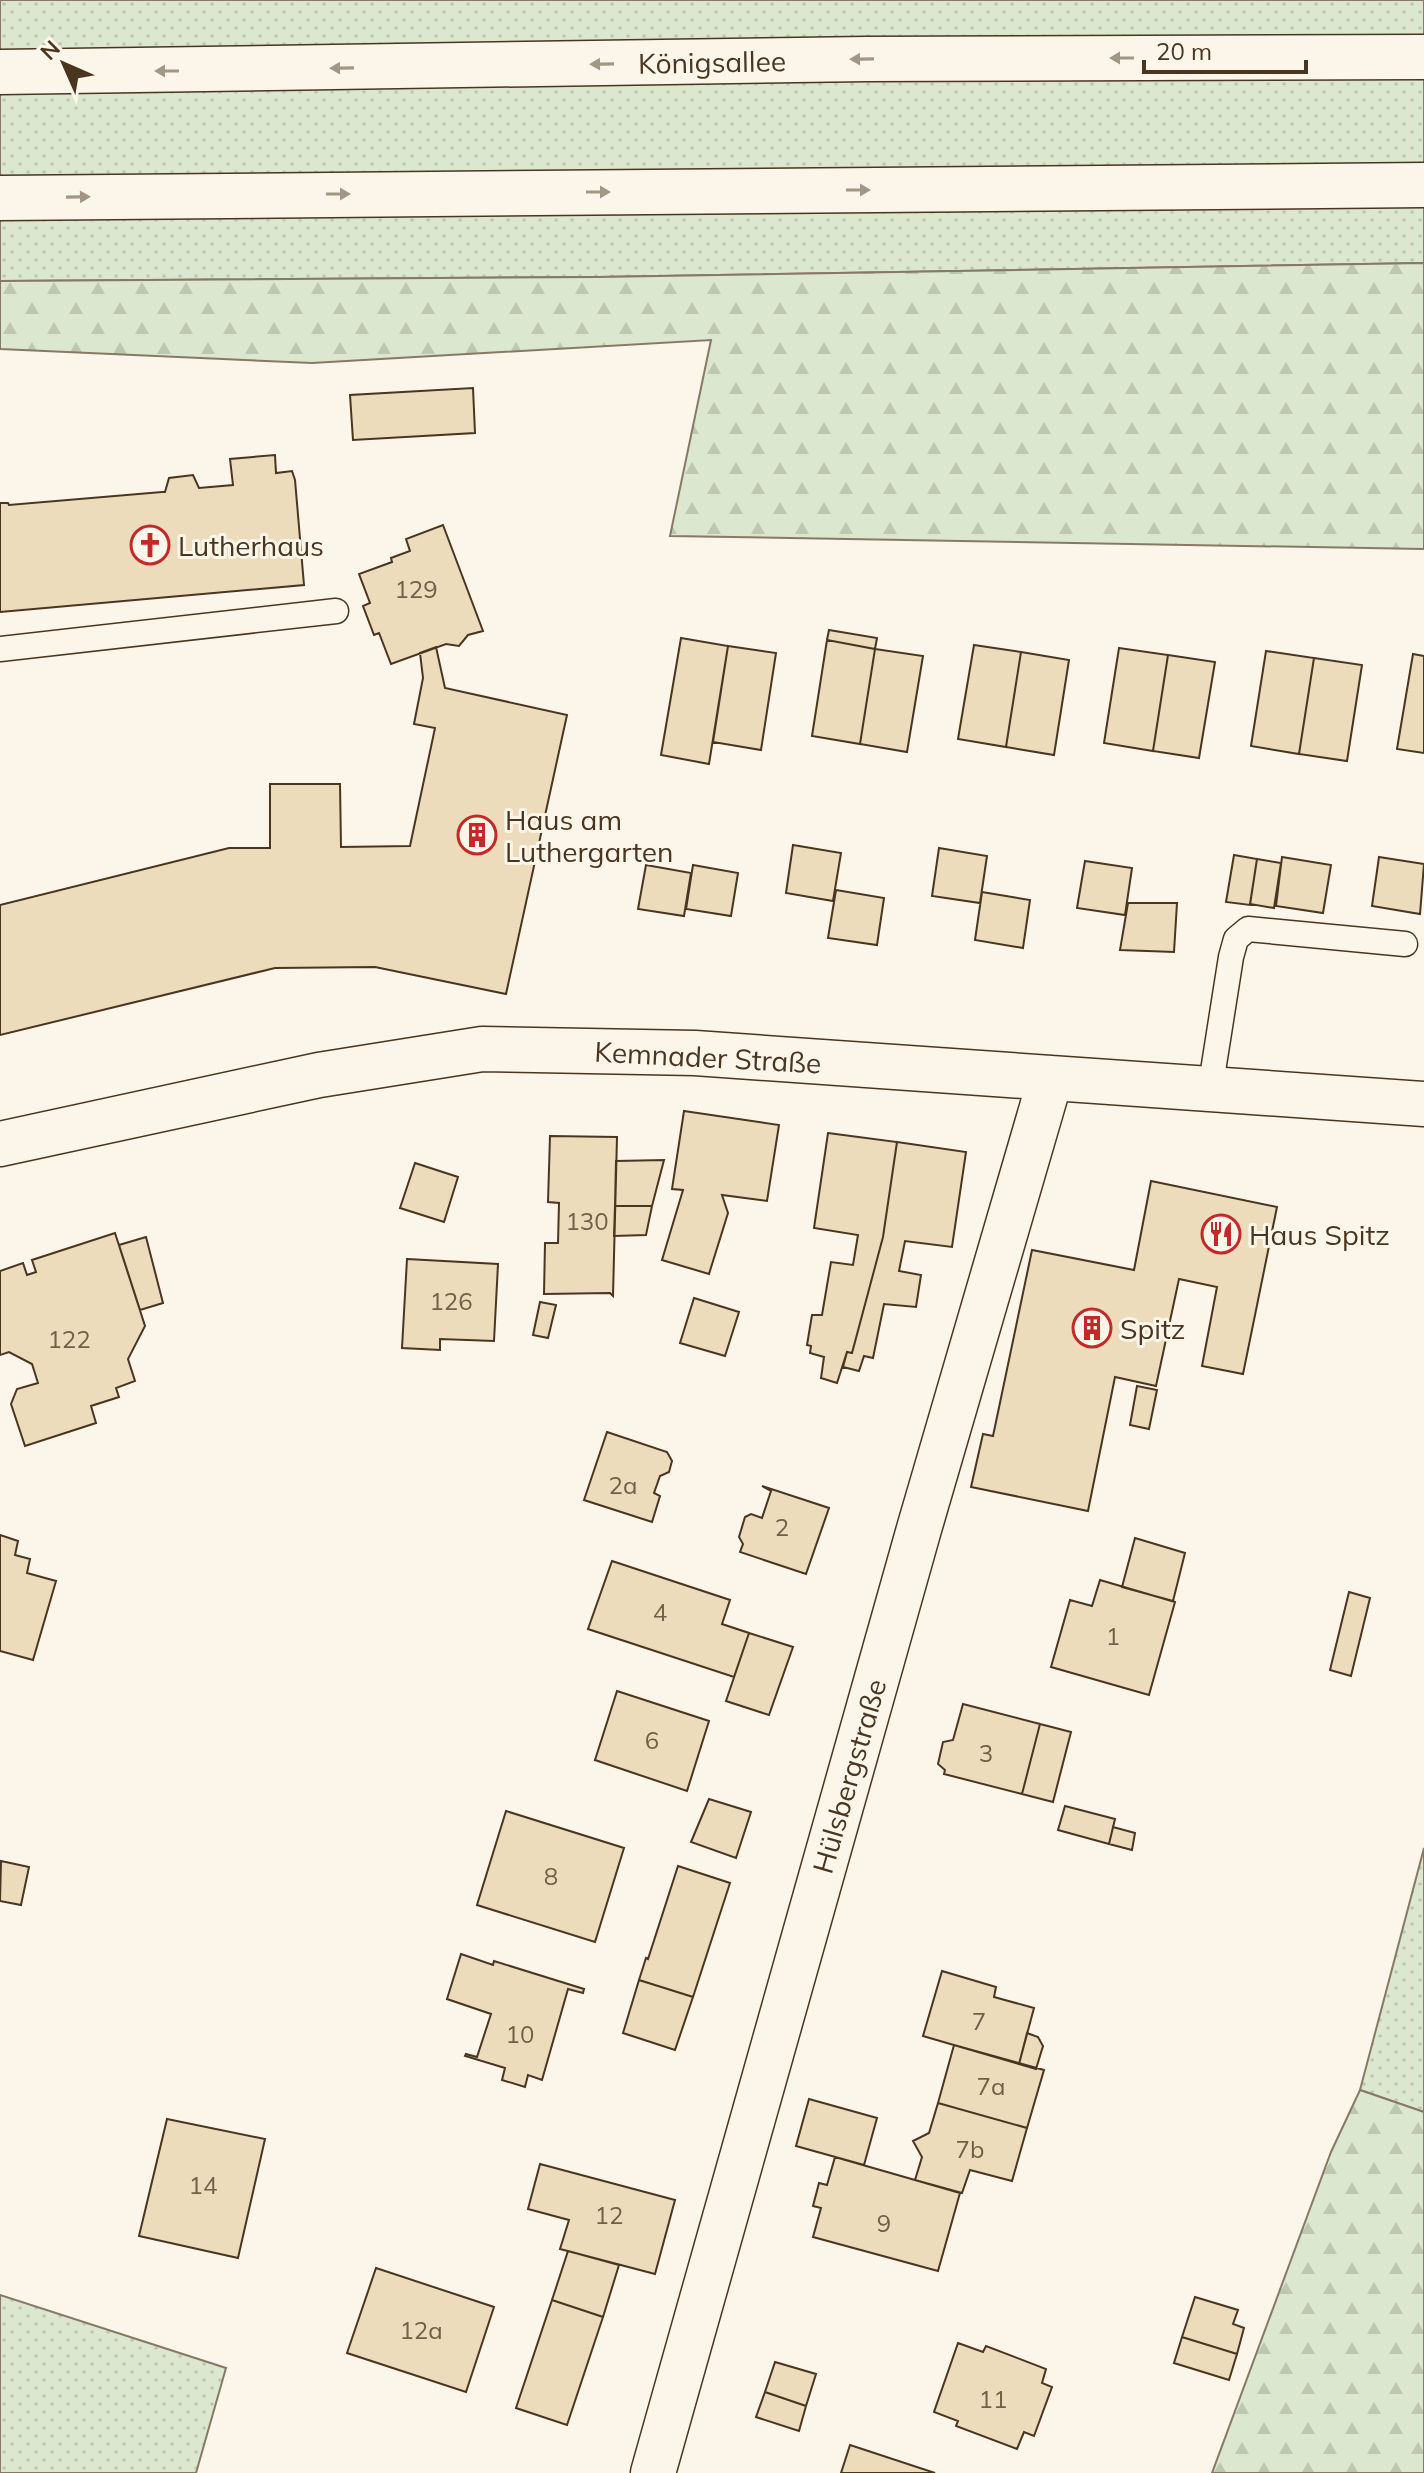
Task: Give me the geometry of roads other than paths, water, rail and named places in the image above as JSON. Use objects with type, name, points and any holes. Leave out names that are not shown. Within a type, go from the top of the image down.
[{"type":"street","name":"Königsallee","points":[[0,72],[866,59],[1424,57]]},
{"type":"street","points":[[0,198],[1424,185]]},
{"type":"street","name":"Kemnader Straße","points":[[0,1144],[319,1075],[482,1049],[695,1053],[1424,1104]]},
{"type":"street","name":"Hülsbergstraße","points":[[653,2473],[923,1514],[1050,1080]]},
{"type":"lane","points":[[0,649],[336,611]]},
{"type":"lane","points":[[1210,1090],[1231,957],[1236,939],[1248,929],[1405,944]]},
{"type":"place","name":"Lutherhaus","points":[[150,545]]},
{"type":"place","name":"Haus am Luthergarten","points":[[477,835]]},
{"type":"place","name":"Haus Spitz","points":[[1221,1234]]},
{"type":"place","name":"Spitz","points":[[1092,1328]]}]
